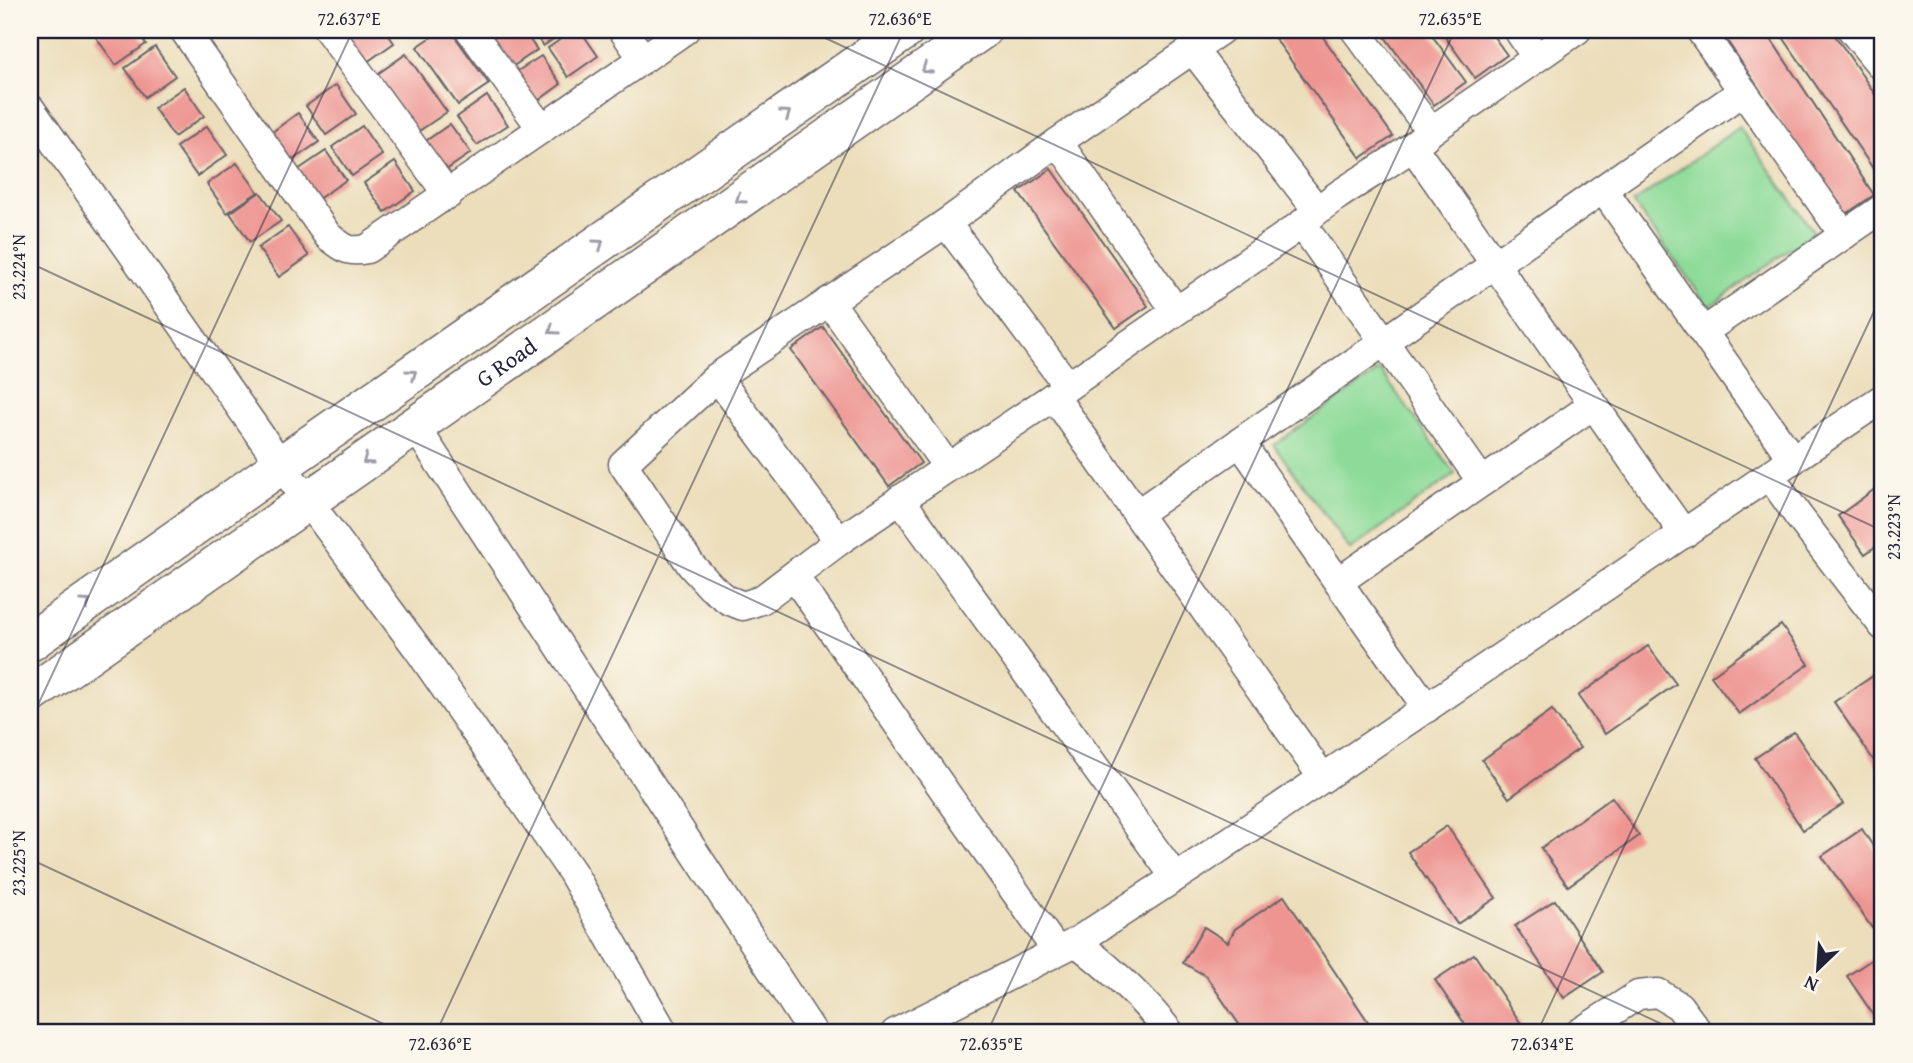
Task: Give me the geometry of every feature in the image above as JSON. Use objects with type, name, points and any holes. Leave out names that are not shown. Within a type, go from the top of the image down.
[{"type":"street","points":[[327,30],[448,195]]},
{"type":"street","points":[[470,30],[542,130]]},
{"type":"street","points":[[623,30],[643,59]]},
{"type":"street","points":[[197,34],[328,236],[353,252],[367,249],[448,195],[685,30]]},
{"type":"street","name":"G Road","points":[[30,642],[906,30]]},
{"type":"street","name":"G Road","points":[[30,695],[982,30]]},
{"type":"street","points":[[1221,30],[946,223],[717,377],[623,464],[691,565],[711,587],[728,600],[743,606],[761,600],[839,541],[1061,391],[1577,30]]},
{"type":"street","points":[[1355,30],[1494,264],[1684,534]]},
{"type":"street","points":[[1518,30],[1536,57]]},
{"type":"street","points":[[1700,30],[1844,235]]},
{"type":"street","points":[[1852,30],[1883,68]]},
{"type":"street","points":[[1193,50],[1309,217],[1384,342],[1482,482]]},
{"type":"street","points":[[1137,514],[1743,91]]},
{"type":"street","points":[[30,108],[281,465],[418,649],[572,872],[664,1033]]},
{"type":"street","points":[[1058,142],[1176,311]]},
{"type":"street","points":[[1603,188],[1703,332],[1782,468],[1799,517],[1883,626]]},
{"type":"street","points":[[1703,332],[1883,208]]},
{"type":"street","points":[[946,223],[1061,391],[1137,514],[1322,778]]},
{"type":"street","points":[[829,301],[947,466]]},
{"type":"street","points":[[717,377],[839,541]]},
{"type":"street","points":[[895,1033],[1066,946],[1175,877],[1883,398]]},
{"type":"street","points":[[1338,582],[1594,405]]},
{"type":"street","points":[[415,426],[813,1033]]},
{"type":"street","points":[[1240,442],[1427,708]]},
{"type":"street","points":[[900,499],[1175,877]]},
{"type":"street","points":[[794,576],[1066,946],[1125,982],[1150,1007],[1170,1033]]},
{"type":"street","points":[[1579,1033],[1638,995],[1658,993],[1679,1006],[1699,1033]]},
{"type":"green space","points":[[1739,127],[1814,232],[1709,307],[1633,203]]},
{"type":"green space","points":[[1380,370],[1455,474],[1350,550],[1274,445]]},
{"type":"building","points":[[104,30],[136,30],[146,44],[116,65],[95,36]]},
{"type":"building","points":[[340,30],[385,30],[394,43],[364,64]]},
{"type":"building","points":[[442,30],[450,30],[489,84],[458,105],[417,47]]},
{"type":"building","points":[[504,30],[523,30],[537,50],[506,71],[486,42]]},
{"type":"building","points":[[532,30],[567,30],[543,46]]},
{"type":"building","points":[[574,30],[580,30],[598,56],[568,77],[548,48]]},
{"type":"building","points":[[1269,30],[1318,30],[1393,136],[1361,158]]},
{"type":"building","points":[[1380,30],[1428,30],[1466,82],[1434,105]]},
{"type":"building","points":[[1440,30],[1489,30],[1507,55],[1475,78]]},
{"type":"building","points":[[1720,30],[1765,30],[1874,195],[1843,216]]},
{"type":"building","points":[[1778,30],[1831,30],[1845,50],[1883,106],[1883,183]]},
{"type":"building","points":[[1869,30],[1883,30],[1883,51]]},
{"type":"building","points":[[155,47],[175,76],[145,97],[125,68]]},
{"type":"building","points":[[406,54],[447,112],[416,133],[376,75]]},
{"type":"building","points":[[541,56],[561,84],[531,106],[510,76]]},
{"type":"building","points":[[336,85],[356,114],[326,135],[306,106]]},
{"type":"building","points":[[184,87],[204,116],[174,137],[154,108]]},
{"type":"building","points":[[487,96],[508,125],[477,145],[457,117]]},
{"type":"building","points":[[298,113],[319,142],[288,163],[268,135]]},
{"type":"building","points":[[450,124],[471,153],[440,174],[420,145]]},
{"type":"building","points":[[207,126],[227,155],[197,176],[176,147]]},
{"type":"building","points":[[362,126],[382,155],[352,176],[332,147]]},
{"type":"building","points":[[326,151],[346,180],[315,201],[295,172]]},
{"type":"building","points":[[395,162],[415,191],[385,212],[364,183]]},
{"type":"building","points":[[237,163],[258,192],[227,213],[207,184]]},
{"type":"building","points":[[1051,169],[1148,306],[1116,328],[1018,192]]},
{"type":"building","points":[[260,192],[281,221],[250,242],[230,213]]},
{"type":"building","points":[[288,227],[309,256],[279,277],[258,248]]},
{"type":"building","points":[[823,327],[921,463],[889,486],[791,350]]},
{"type":"building","points":[[1883,483],[1883,541],[1865,554],[1838,516]]},
{"type":"building","points":[[1781,625],[1809,664],[1739,714],[1711,676]]},
{"type":"building","points":[[1648,646],[1676,684],[1605,734],[1578,696]]},
{"type":"building","points":[[1873,676],[1883,691],[1883,774],[1834,702]]},
{"type":"building","points":[[1552,710],[1580,748],[1509,798],[1482,760]]},
{"type":"building","points":[[1794,732],[1843,804],[1803,830],[1755,758]]},
{"type":"building","points":[[1612,797],[1639,836],[1568,886],[1541,848]]},
{"type":"building","points":[[1447,826],[1496,898],[1457,924],[1408,852]]},
{"type":"building","points":[[1862,829],[1883,862],[1883,920],[1872,928],[1822,856]]},
{"type":"building","points":[[1284,896],[1369,1023],[1354,1033],[1245,1033],[1206,976],[1183,963],[1204,927],[1228,942],[1235,929]]},
{"type":"building","points":[[1555,900],[1603,972],[1564,998],[1515,926]]},
{"type":"building","points":[[1883,952],[1883,1029],[1847,976]]},
{"type":"building","points":[[1474,954],[1522,1025],[1511,1033],[1471,1033],[1435,980]]}]
